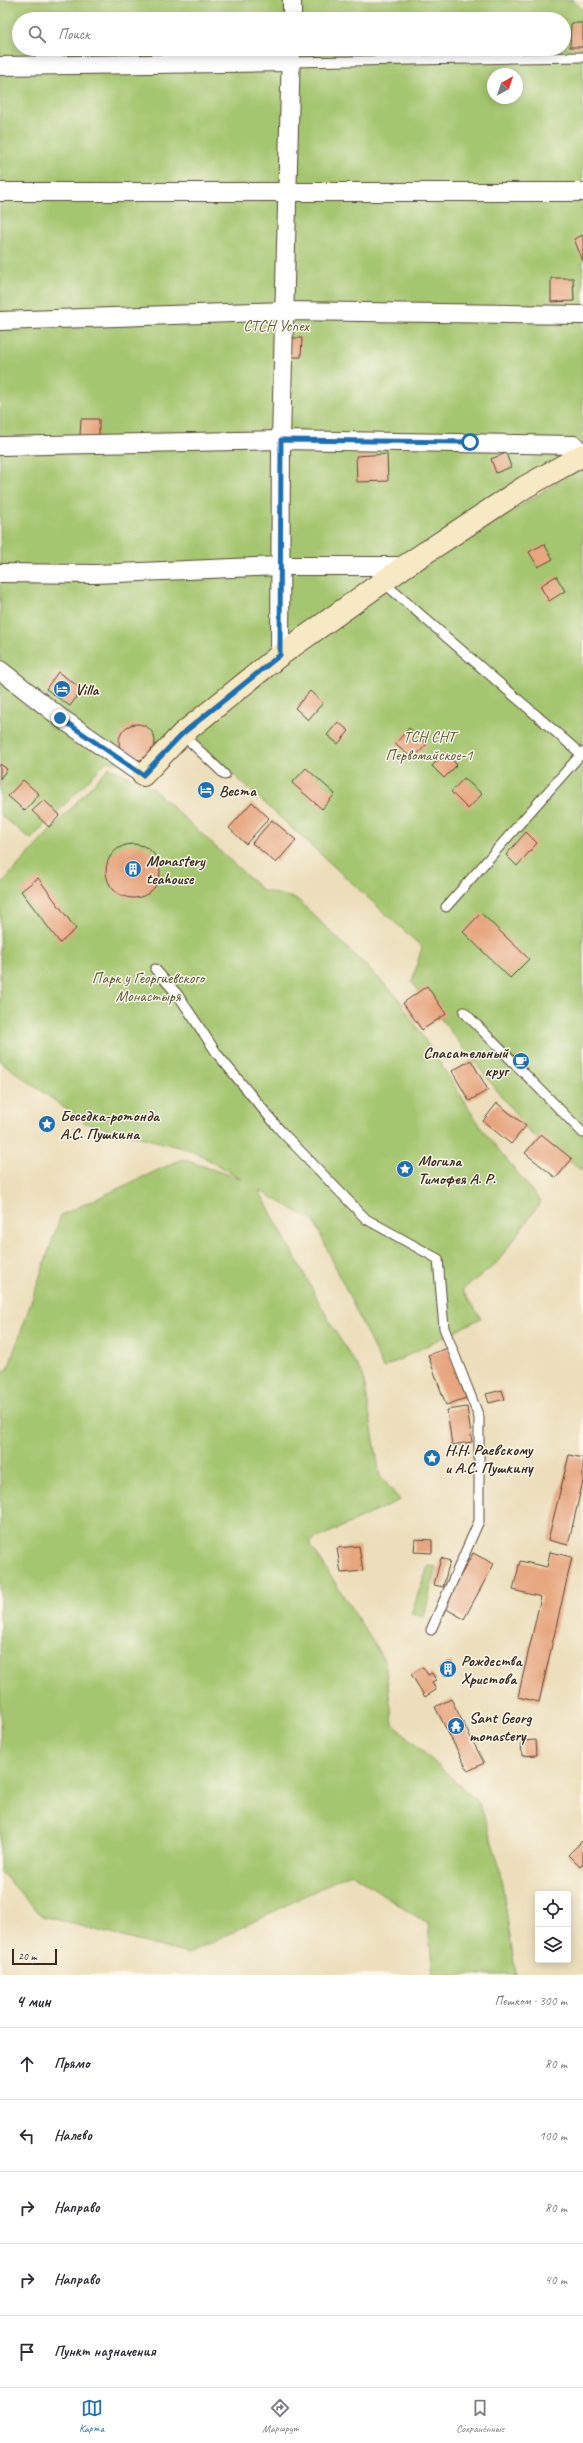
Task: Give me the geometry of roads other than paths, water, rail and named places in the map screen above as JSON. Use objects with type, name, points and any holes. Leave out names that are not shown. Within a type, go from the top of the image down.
[{"type":"main road","points":[[143,775],[182,734],[280,655],[405,566],[525,487],[583,454]]},
{"type":"street","points":[[292,0],[292,12]]},
{"type":"street","points":[[0,66],[265,56]]},
{"type":"street","points":[[280,655],[279,566],[281,440],[286,311],[291,56]]},
{"type":"street","points":[[0,192],[583,192]]},
{"type":"street","points":[[0,321],[286,311],[583,315]]},
{"type":"street","points":[[0,446],[281,440],[574,445],[583,454]]},
{"type":"street","points":[[0,573],[96,574],[279,566],[405,566]]},
{"type":"street","points":[[0,670],[60,718],[143,775]]},
{"type":"lane","points":[[437,56],[583,57]]},
{"type":"lane","points":[[382,582],[582,753],[446,907]]},
{"type":"lane","points":[[182,734],[225,775]]},
{"type":"lane","points":[[155,969],[178,995],[218,1055],[280,1130],[366,1219],[438,1259],[444,1328],[479,1417],[479,1521],[431,1630]]},
{"type":"lane","points":[[464,1012],[583,1133]]},
{"type":"place","name":"Villa","points":[[62,689]]},
{"type":"place","name":"Веста","points":[[206,790]]},
{"type":"place","name":"Monastery teahouse","points":[[133,869]]},
{"type":"place","name":"Спасательный круг","points":[[521,1061]]},
{"type":"place","name":"Беседка-ротонда А.С. Пушкина","points":[[47,1124]]},
{"type":"place","name":"Могила Тимофея А. Р.","points":[[405,1169]]},
{"type":"place","name":"Н.Н. Раевскому и А.С. Пушкину","points":[[432,1458]]},
{"type":"place","name":"Рождества Христова","points":[[448,1669]]},
{"type":"place","name":"Sant Georg monastery","points":[[456,1726]]},
{"type":"park label","name":"СТСН Успех","points":[[276,325]]},
{"type":"park label","name":"ТСН СНТ Первомайское-1","points":[[429,745]]},
{"type":"park label","name":"Парк у Георгиевского Монастыря","points":[[148,986]]}]
